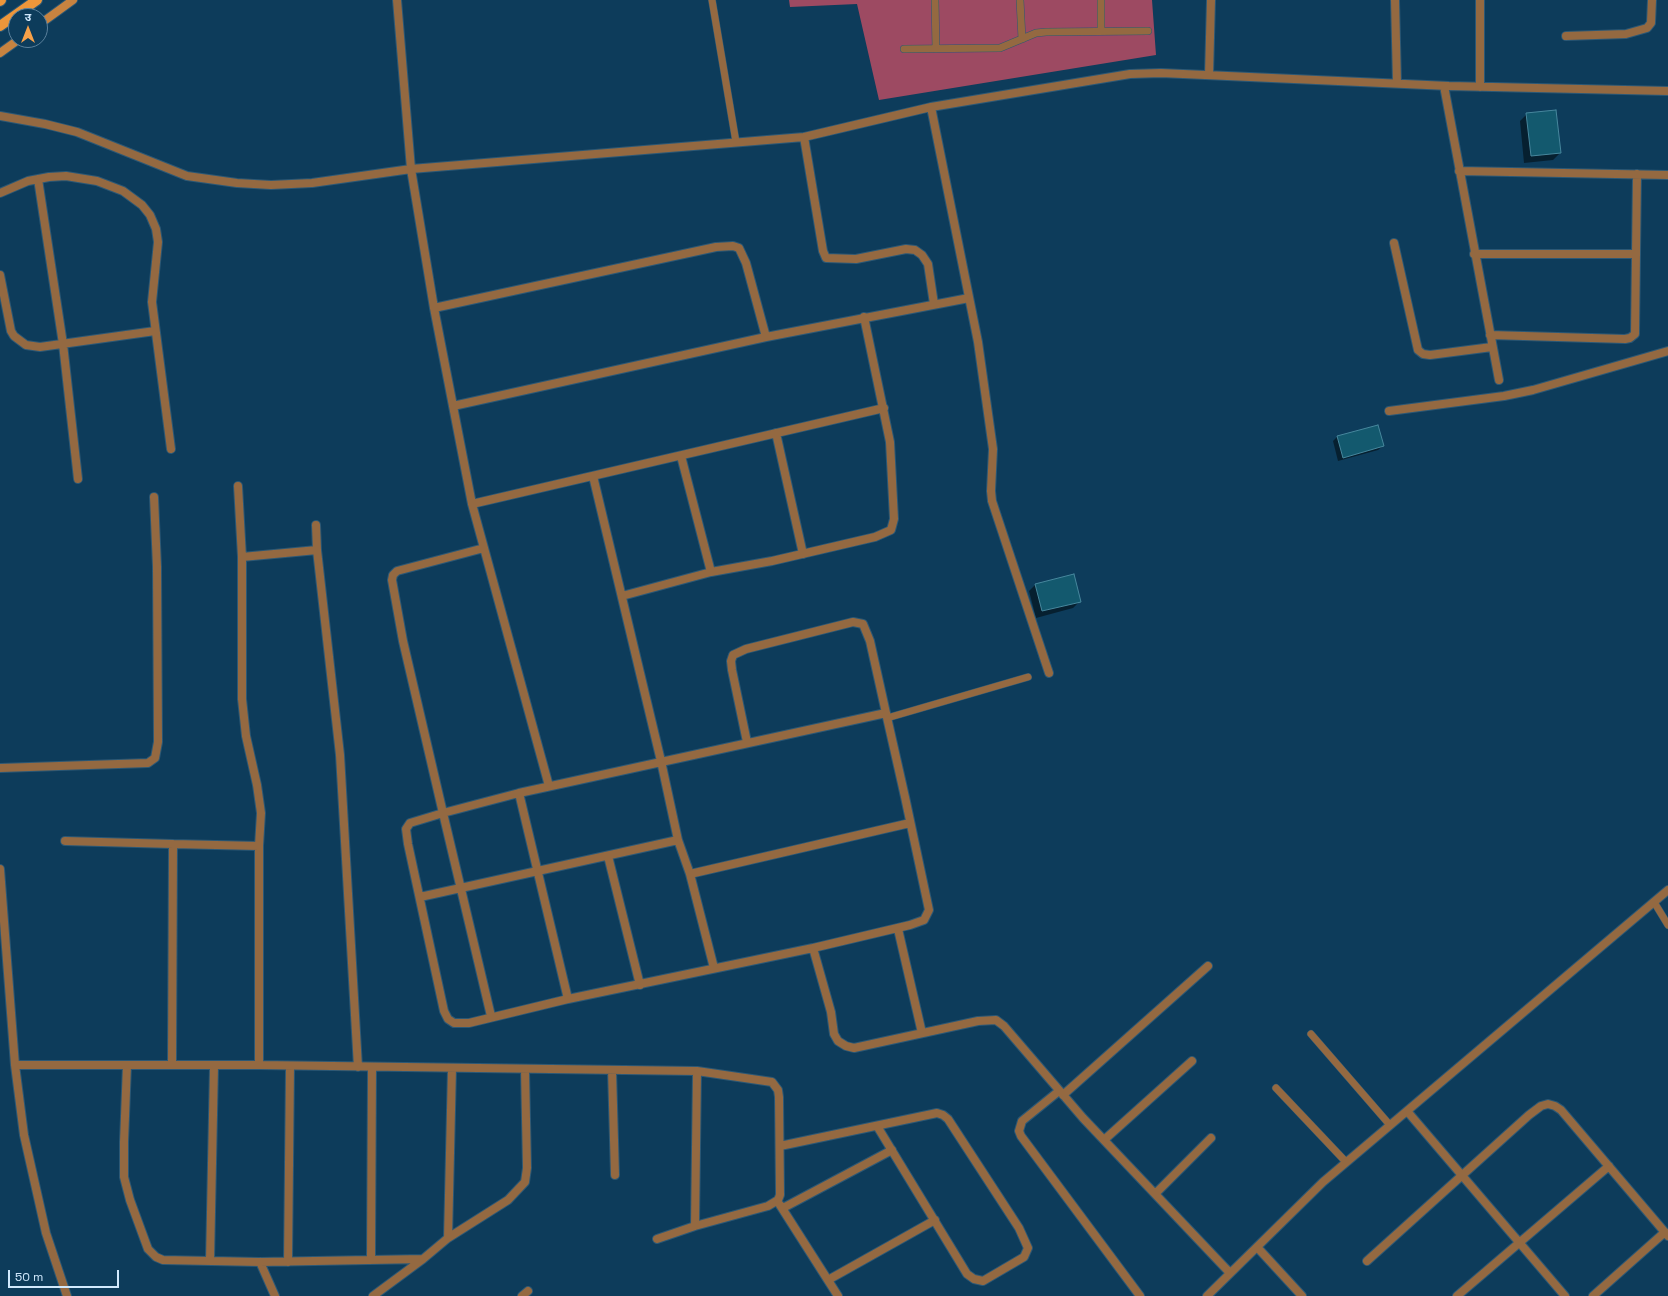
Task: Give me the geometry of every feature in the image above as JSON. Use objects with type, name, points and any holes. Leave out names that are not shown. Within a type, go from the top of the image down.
[{"type":"main road","points":[[0,26],[37,0]]},
{"type":"street","points":[[48,18],[74,0]]},
{"type":"street","points":[[396,0],[411,170],[434,308],[472,504],[549,786]]},
{"type":"street","points":[[1209,75],[1211,0]]},
{"type":"street","points":[[1395,0],[1397,83]]},
{"type":"street","points":[[1480,0],[1480,87]]},
{"type":"street","points":[[1566,36],[1626,34],[1647,28],[1651,23],[1652,0]]},
{"type":"street","points":[[0,116],[45,124],[77,132],[187,176],[237,183],[271,185],[312,182],[411,170],[804,136],[931,107],[1130,74],[1161,72],[1444,86],[1668,91]]},
{"type":"street","points":[[1444,86],[1474,254],[1499,380]]},
{"type":"street","points":[[931,107],[978,342],[993,449],[992,501],[1049,673]]},
{"type":"street","points":[[804,136],[823,252],[826,258],[856,259],[906,250],[915,250],[922,255],[928,264],[934,304]]},
{"type":"street","points":[[1459,172],[1668,175]]},
{"type":"street","points":[[1490,335],[1630,338],[1635,334],[1637,174]]},
{"type":"street","points":[[0,193],[12,187],[38,179],[66,176],[97,181],[123,191],[142,205],[150,215],[156,229],[158,242],[157,262],[152,287],[155,331],[171,449]]},
{"type":"street","points":[[38,179],[63,344],[78,479]]},
{"type":"street","points":[[1394,243],[1418,350],[1423,354],[1430,355],[1492,347]]},
{"type":"street","points":[[434,308],[716,247],[733,246],[739,248],[746,263],[766,337]]},
{"type":"street","points":[[1474,254],[1636,254]]},
{"type":"street","points":[[0,275],[14,336],[26,345],[35,347],[63,344],[155,331]]},
{"type":"street","points":[[453,406],[766,337],[969,298]]},
{"type":"street","points":[[622,596],[711,572],[803,554],[875,537],[891,530],[894,519],[890,442],[864,317]]},
{"type":"street","points":[[1388,411],[1504,396],[1533,390],[1668,350]]},
{"type":"street","points":[[472,504],[884,408]]},
{"type":"street","points":[[776,433],[803,554]]},
{"type":"street","points":[[682,456],[711,572]]},
{"type":"street","points":[[593,476],[662,761],[678,840],[690,874],[714,968]]},
{"type":"street","points":[[238,486],[242,557],[242,700],[246,736],[257,785],[261,813],[259,846],[259,1065]]},
{"type":"street","points":[[0,768],[148,764],[155,758],[157,753],[158,734],[157,567],[154,497]]},
{"type":"street","points":[[316,525],[317,550],[340,755],[358,1067]]},
{"type":"street","points":[[484,548],[397,571],[393,575],[392,580],[403,641],[491,1016]]},
{"type":"street","points":[[242,557],[317,550]]},
{"type":"street","points":[[747,742],[732,670],[731,661],[733,655],[746,648],[853,622],[863,624],[886,715],[929,910],[924,920],[898,929],[640,985],[568,999],[465,1023],[454,1023],[448,1019],[444,1011],[406,829],[410,823],[519,792],[747,742],[886,715]]},
{"type":"street","points":[[519,792],[568,999]]},
{"type":"street","points":[[690,874],[910,823]]},
{"type":"street","points":[[65,840],[259,846]]},
{"type":"street","points":[[420,897],[678,840]]},
{"type":"street","points":[[172,1065],[173,844]]},
{"type":"street","points":[[608,856],[640,985]]},
{"type":"street","points":[[0,869],[15,1065],[24,1135],[38,1203],[46,1233],[67,1296]]},
{"type":"street","points":[[1207,1296],[1323,1182],[1389,1124],[1407,1111],[1668,890]]},
{"type":"street","points":[[898,929],[922,1033]]},
{"type":"street","points":[[813,948],[831,1012],[834,1034],[838,1041],[846,1046],[854,1048],[978,1021],[996,1020],[1004,1026],[1061,1093],[1104,1140],[1230,1273]]},
{"type":"street","points":[[1140,1296],[1021,1136],[1019,1130],[1022,1121],[1061,1093],[1208,966]]},
{"type":"street","points":[[1104,1140],[1192,1061]]},
{"type":"street","points":[[127,1064],[124,1177],[130,1200],[148,1249],[156,1257],[163,1260],[260,1262],[423,1259]]},
{"type":"street","points":[[15,1065],[259,1065],[525,1070],[698,1071],[764,1080],[775,1084],[779,1097],[780,1195],[778,1200],[768,1206],[695,1226],[658,1239]]},
{"type":"street","points":[[210,1261],[214,1066]]},
{"type":"street","points":[[288,1262],[290,1066]]},
{"type":"street","points":[[371,1259],[372,1067]]},
{"type":"street","points":[[448,1238],[452,1068]]},
{"type":"street","points":[[373,1296],[423,1259],[448,1238],[508,1200],[525,1182],[527,1168],[525,1070]]},
{"type":"street","points":[[612,1070],[615,1175]]},
{"type":"street","points":[[695,1226],[698,1071]]},
{"type":"street","points":[[1367,1262],[1462,1175],[1541,1106],[1548,1104],[1561,1110],[1666,1234],[1593,1296]]},
{"type":"street","points":[[1407,1111],[1565,1296]]},
{"type":"street","points":[[780,1146],[937,1113],[948,1119],[1019,1228],[1028,1248],[1027,1253],[1014,1264],[988,1279],[978,1281],[966,1274],[935,1220],[877,1126]]},
{"type":"street","points":[[1155,1194],[1211,1138]]},
{"type":"street","points":[[783,1208],[892,1150]]},
{"type":"street","points":[[1457,1296],[1608,1166]]},
{"type":"street","points":[[778,1200],[838,1296]]},
{"type":"street","points":[[828,1280],[935,1220]]},
{"type":"street","points":[[1257,1247],[1302,1296]]},
{"type":"street","points":[[260,1262],[275,1296]]},
{"type":"lane","points":[[712,0],[736,142]]},
{"type":"lane","points":[[935,0],[936,49]]},
{"type":"lane","points":[[1020,0],[1022,39]]},
{"type":"lane","points":[[1101,0],[1101,31]]},
{"type":"lane","points":[[904,49],[1000,48],[1036,33],[1148,31]]},
{"type":"lane","points":[[886,715],[1028,677]]},
{"type":"lane","points":[[1654,902],[1668,925]]},
{"type":"lane","points":[[1311,1034],[1389,1124]]},
{"type":"lane","points":[[1276,1088],[1346,1162]]},
{"type":"shaded area","points":[[789,0],[1152,0],[1156,55],[879,100],[857,4],[790,7]]},
{"type":"building","points":[[1556,110],[1561,153],[1531,156],[1526,113]]},
{"type":"building","points":[[1378,425],[1384,446],[1343,458],[1337,436]]},
{"type":"building","points":[[1074,574],[1081,602],[1042,611],[1035,584]]}]
